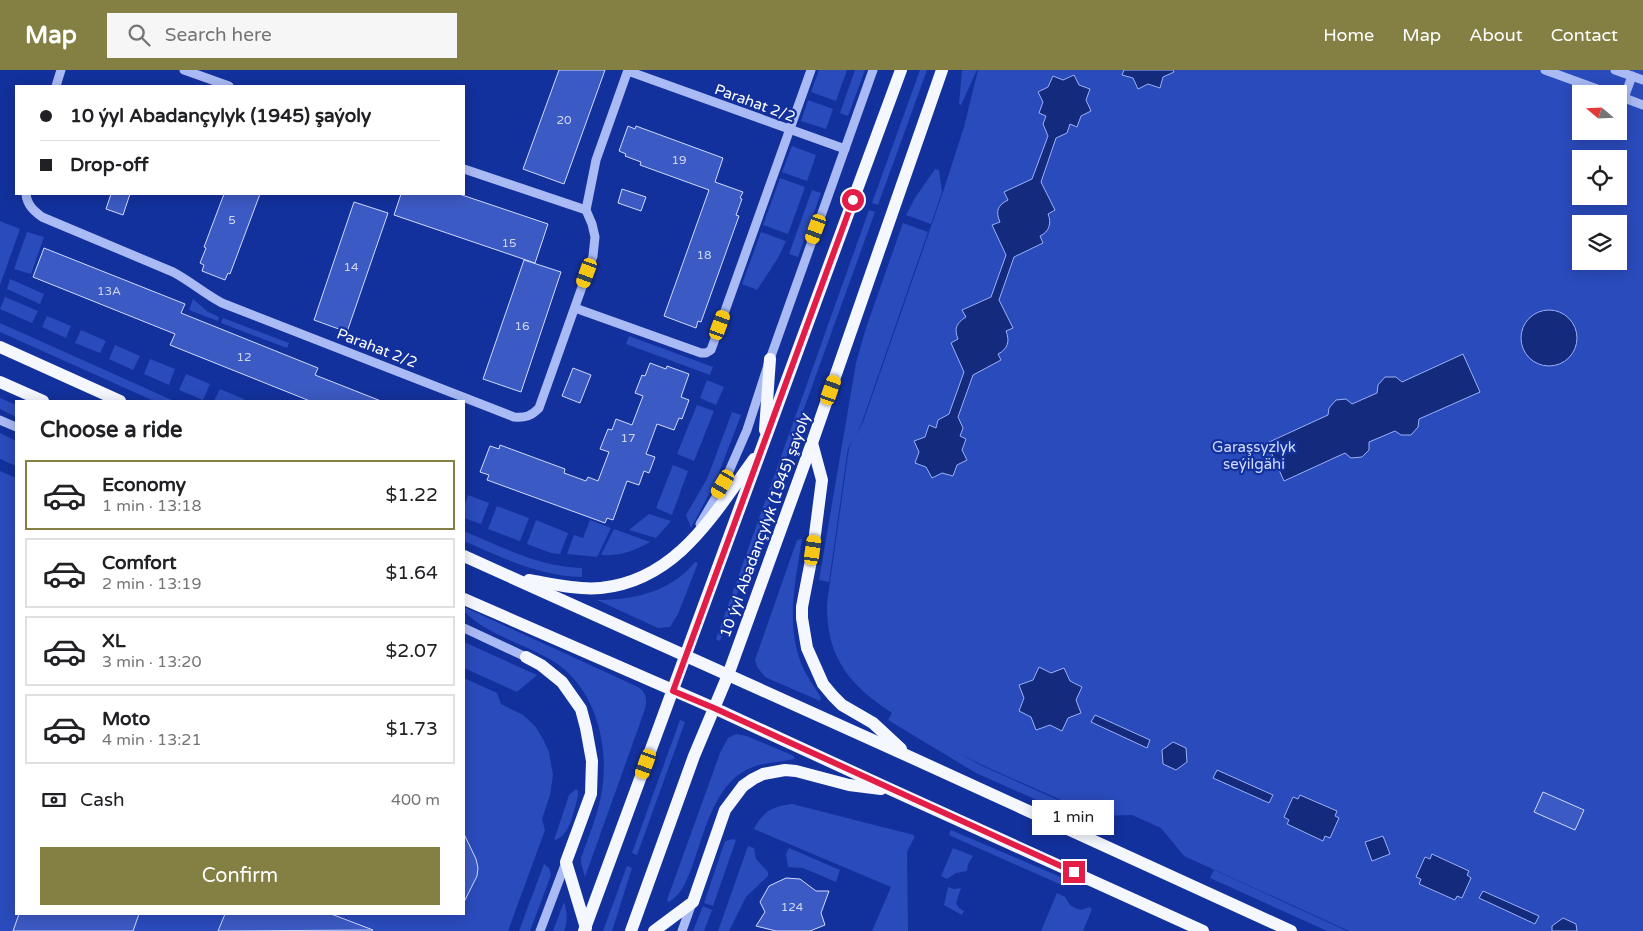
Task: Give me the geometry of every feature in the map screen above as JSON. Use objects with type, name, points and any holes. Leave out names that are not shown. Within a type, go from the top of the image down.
[{"type":"main road","name":"10 ýyl Abadançylyk (1945) şaýoly","points":[[585,929],[901,70]]},
{"type":"main road","name":"10 ýyl Abadançylyk (1945) şaýoly","points":[[631,931],[694,756],[728,675],[812,443],[942,70]]},
{"type":"main road","points":[[0,347],[118,400]]},
{"type":"main road","points":[[509,576],[562,586],[601,588],[636,580],[653,572],[688,544],[719,509],[764,445],[770,359]]},
{"type":"main road","points":[[0,382],[41,400]]},
{"type":"main road","points":[[812,443],[822,480],[813,550],[802,608],[807,648],[823,684],[833,696],[842,705],[872,723],[908,756]]},
{"type":"main road","points":[[465,556],[1291,931]]},
{"type":"main road","points":[[465,599],[714,708],[1203,931]]},
{"type":"main road","points":[[526,657],[562,682],[571,694],[581,709],[590,745],[592,761],[591,794],[566,862],[585,929]]},
{"type":"main road","points":[[654,931],[693,902],[725,810],[743,786],[754,779],[763,774],[785,770],[849,785],[892,790]]},
{"type":"street","points":[[56,85],[61,70]]},
{"type":"street","points":[[184,70],[226,85]]},
{"type":"street","points":[[575,308],[701,353],[711,350],[812,70]]},
{"type":"street","points":[[688,544],[723,484],[744,439],[770,359],[873,70]]},
{"type":"street","points":[[1545,70],[1587,85]]},
{"type":"street","points":[[1615,70],[1643,80]]},
{"type":"street","name":"Parahat 2/2","points":[[26,195],[32,210],[42,217],[173,272],[188,280],[222,304],[514,417],[524,418],[532,415],[540,408],[593,256],[594,237],[592,224],[586,210],[596,160],[628,71],[845,149]]},
{"type":"street","points":[[1628,85],[1632,76]]},
{"type":"street","points":[[1628,99],[1643,105]]},
{"type":"street","points":[[465,169],[586,210]]},
{"type":"street","points":[[0,420],[15,427]]},
{"type":"street","points":[[465,628],[526,657]]},
{"type":"street","points":[[540,931],[566,862]]},
{"type":"street","points":[[682,931],[693,902]]},
{"type":"green space","points":[[819,70],[847,70],[836,101],[811,92]]},
{"type":"green space","points":[[855,70],[865,70],[848,116],[840,113]]},
{"type":"green space","points":[[920,70],[927,70],[878,205],[872,203]]},
{"type":"green space","points":[[962,70],[977,70],[961,105],[959,104]]},
{"type":"green space","name":"Garaşsyzlyk seýilgähi","points":[[978,70],[1643,70],[1643,931],[1349,931],[1184,856],[1161,828],[1132,815],[1097,816],[959,753],[980,765],[1096,817],[1094,821],[1088,823],[976,773],[888,720],[892,713],[864,692],[843,668],[831,639],[828,622],[827,603],[849,448],[853,440],[848,448],[829,582],[819,580],[856,363],[866,328],[903,223],[928,232],[856,435],[863,422],[964,127]]},
{"type":"green space","points":[[808,100],[833,109],[826,129],[801,121]]},
{"type":"green space","points":[[792,146],[816,155],[807,181],[782,172]]},
{"type":"green space","points":[[935,169],[939,170],[942,192],[931,224],[906,215]]},
{"type":"green space","points":[[780,178],[805,187],[788,234],[763,225]]},
{"type":"green space","points":[[812,190],[821,193],[798,257],[789,254]]},
{"type":"green space","points":[[869,210],[875,212],[720,641],[716,639]]},
{"type":"green space","points":[[0,221],[20,229],[0,285]]},
{"type":"green space","points":[[27,232],[44,237],[31,274],[14,269]]},
{"type":"green space","points":[[761,232],[786,241],[778,258],[757,290],[742,284]]},
{"type":"green space","points":[[10,279],[44,294],[40,304],[7,289]]},
{"type":"green space","points":[[5,297],[38,311],[32,323],[0,309]]},
{"type":"green space","points":[[193,299],[208,312],[219,317],[218,321],[189,310]]},
{"type":"green space","points":[[47,316],[71,326],[66,338],[42,327]]},
{"type":"green space","points":[[223,318],[289,343],[287,348],[221,323]]},
{"type":"green space","points":[[0,323],[172,400],[152,400],[0,332]]},
{"type":"green space","points":[[81,330],[106,341],[100,353],[75,343]]},
{"type":"green space","points":[[629,336],[713,367],[710,375],[626,344]]},
{"type":"green space","points":[[115,345],[140,356],[133,370],[109,359]]},
{"type":"green space","points":[[150,359],[175,369],[169,385],[144,374]]},
{"type":"green space","points":[[186,374],[210,384],[203,400],[179,390]]},
{"type":"green space","points":[[707,380],[724,387],[716,405],[700,398]]},
{"type":"green space","points":[[220,389],[244,399],[244,400],[214,400]]},
{"type":"green space","points":[[0,398],[15,405],[15,416],[0,409]]},
{"type":"green space","points":[[697,405],[714,411],[694,461],[677,454]]},
{"type":"green space","points":[[732,412],[741,415],[715,483],[691,528],[686,515],[707,479]]},
{"type":"green space","points":[[0,433],[15,440],[15,466],[0,459]]},
{"type":"green space","points":[[673,465],[688,471],[672,515],[656,508]]},
{"type":"green space","points":[[0,471],[15,478],[15,915],[465,915],[465,678],[497,693],[501,704],[523,715],[535,726],[549,752],[553,775],[550,795],[542,819],[545,830],[508,931],[0,931]]},
{"type":"green space","points":[[468,495],[489,503],[481,524],[465,518],[465,504]]},
{"type":"green space","points":[[497,506],[529,518],[520,541],[488,529]]},
{"type":"green space","points":[[649,514],[671,521],[656,538],[629,530]]},
{"type":"green space","points":[[536,520],[568,533],[560,554],[551,553],[527,544]]},
{"type":"green space","points":[[590,520],[611,528],[597,557],[567,554],[574,535],[583,538]]},
{"type":"green space","points":[[614,529],[650,542],[627,552],[601,555]]},
{"type":"green space","points":[[465,531],[536,560],[566,567],[582,568],[582,577],[536,570],[507,560],[465,541]]},
{"type":"green space","points":[[802,539],[794,590],[793,623],[799,656],[805,672],[821,698],[820,701],[765,677],[757,667],[755,660],[797,540]]},
{"type":"green space","points":[[695,562],[698,563],[678,614],[670,627],[658,628],[597,600],[638,596],[663,587],[675,581]]},
{"type":"green space","points":[[465,607],[638,687],[644,692],[646,702],[644,712],[585,877],[581,858],[597,812],[604,776],[604,756],[596,717],[588,699],[577,682],[563,668],[546,657],[502,637],[465,612]]},
{"type":"green space","points":[[465,642],[537,675],[517,692],[465,668]]},
{"type":"green space","points":[[680,720],[685,722],[637,855],[632,853]]},
{"type":"green space","points":[[736,734],[747,736],[794,756],[794,759],[752,767],[730,783],[718,800],[708,820],[687,880],[679,894],[668,902],[667,900],[720,753],[728,738]]},
{"type":"green space","points":[[576,789],[578,796],[568,829],[559,838],[554,840],[569,795]]},
{"type":"green space","points":[[792,804],[914,835],[907,852],[908,931],[872,931],[891,887],[754,829],[761,818],[769,811],[779,806]]},
{"type":"green space","points":[[951,830],[1063,878],[1066,883],[1064,886],[951,836],[949,834]]},
{"type":"green space","points":[[736,840],[713,906],[704,903],[725,841]]},
{"type":"green space","points":[[748,846],[754,848],[756,859],[768,872],[768,876],[746,897],[729,931],[718,931]]},
{"type":"green space","points":[[789,848],[840,870],[836,882],[803,868],[788,867],[786,854]]},
{"type":"green space","points":[[953,848],[973,856],[968,864],[967,871],[956,873],[947,879],[941,876]]},
{"type":"green space","points":[[544,864],[549,868],[551,875],[530,931],[519,931]]},
{"type":"green space","points":[[627,866],[632,868],[612,931],[603,931]]},
{"type":"green space","points":[[1214,870],[1347,931],[1327,931],[1210,878]]},
{"type":"green space","points":[[948,887],[954,889],[961,888],[956,903],[964,911],[962,915],[944,905]]},
{"type":"green space","points":[[1057,893],[1065,897],[1070,905],[1075,908],[1081,910],[1089,907],[1092,909],[1083,931],[1041,931]]},
{"type":"green space","points":[[564,902],[567,916],[564,931],[553,931]]},
{"type":"green space","points":[[703,906],[712,910],[704,931],[693,931]]},
{"type":"shaded area","points":[[1124,70],[1173,70],[1174,72],[1163,77],[1160,88],[1148,84],[1138,89],[1133,78],[1122,75]]},
{"type":"shaded area","points":[[1074,75],[1079,85],[1090,89],[1086,100],[1091,111],[1081,116],[1077,127],[1070,124],[1067,133],[1056,138],[1041,182],[1055,210],[1048,214],[1049,227],[1040,236],[1043,243],[1014,257],[999,300],[1013,328],[1006,331],[1007,344],[1004,350],[998,354],[1001,360],[973,375],[958,417],[963,428],[960,436],[966,439],[962,450],[967,460],[957,465],[953,476],[942,473],[932,478],[926,467],[915,463],[919,452],[914,441],[925,437],[929,425],[936,428],[938,420],[949,414],[964,372],[951,343],[958,339],[957,326],[966,317],[962,310],[991,297],[1006,255],[992,225],[1000,222],[998,209],[1008,200],[1004,192],[1032,179],[1048,136],[1043,124],[1046,116],[1039,113],[1043,102],[1038,92],[1048,87],[1053,76],[1063,80]]},
{"type":"shaded area","points":[[1549,310],[1560,312],[1569,318],[1575,327],[1577,338],[1575,349],[1569,358],[1560,364],[1549,366],[1538,364],[1529,358],[1523,349],[1521,338],[1523,327],[1529,318],[1538,312]]},
{"type":"shaded area","points":[[1463,354],[1480,392],[1419,419],[1418,427],[1411,435],[1401,435],[1395,431],[1369,442],[1369,450],[1362,457],[1351,458],[1345,453],[1284,481],[1267,443],[1328,415],[1329,408],[1336,400],[1346,399],[1352,404],[1377,393],[1378,385],[1385,377],[1396,377],[1402,382]]},
{"type":"shaded area","points":[[1039,667],[1051,673],[1064,668],[1070,681],[1082,687],[1076,700],[1081,713],[1068,718],[1062,731],[1050,725],[1036,730],[1031,717],[1019,711],[1024,698],[1019,685],[1033,680]]},
{"type":"shaded area","points":[[1095,715],[1150,740],[1147,748],[1091,722]]},
{"type":"shaded area","points":[[1173,742],[1186,748],[1187,762],[1176,770],[1163,764],[1162,750]]},
{"type":"shaded area","points":[[1217,770],[1273,795],[1269,803],[1213,778]]},
{"type":"shaded area","points":[[1300,795],[1337,811],[1335,816],[1339,818],[1330,838],[1325,836],[1323,841],[1287,824],[1289,820],[1284,817],[1293,797],[1298,799]]},
{"type":"shaded area","points":[[1383,836],[1390,854],[1372,861],[1365,842]]},
{"type":"shaded area","points":[[1432,854],[1469,871],[1467,875],[1471,878],[1462,898],[1457,896],[1455,900],[1419,884],[1421,879],[1416,877],[1425,857],[1430,859]]},
{"type":"shaded area","points":[[1483,891],[1539,916],[1535,924],[1479,898]]},
{"type":"shaded area","points":[[1563,918],[1576,924],[1577,931],[1552,931],[1552,926]]},
{"type":"building","points":[[559,70],[605,70],[564,184],[523,169]]},
{"type":"building","points":[[628,126],[635,129],[636,126],[723,158],[715,182],[743,192],[736,215],[739,216],[701,322],[698,321],[696,328],[664,316],[709,190],[640,165],[641,162],[625,156],[626,154],[619,151]]},
{"type":"building","points":[[622,189],[646,197],[641,211],[618,203]]},
{"type":"building","points":[[111,195],[130,195],[123,215],[106,209]]},
{"type":"building","points":[[224,195],[260,195],[230,274],[228,273],[225,280],[202,271],[204,265],[200,263],[206,248],[204,247]]},
{"type":"building","points":[[401,195],[462,195],[548,224],[535,263],[394,215]]},
{"type":"building","points":[[354,202],[388,213],[347,332],[314,320]]},
{"type":"building","points":[[44,248],[185,304],[181,313],[318,368],[315,375],[378,400],[308,400],[170,345],[175,334],[33,277]]},
{"type":"building","points":[[524,260],[561,272],[521,392],[483,379]]},
{"type":"building","points":[[650,363],[666,369],[667,366],[689,374],[681,397],[689,400],[682,419],[679,418],[674,430],[657,424],[646,454],[655,457],[649,473],[644,471],[639,485],[627,481],[613,520],[607,518],[605,523],[487,480],[489,475],[480,472],[490,446],[499,449],[500,445],[565,469],[564,473],[586,481],[588,477],[598,481],[609,452],[600,449],[608,429],[612,430],[616,419],[632,425],[643,396],[635,393],[642,375],[645,376]]},
{"type":"building","points":[[573,368],[591,375],[580,403],[562,396]]},
{"type":"building","points":[[1543,792],[1584,810],[1575,830],[1534,812]]},
{"type":"building","points":[[465,836],[476,859],[477,876],[465,900]]},
{"type":"building","points":[[786,878],[800,879],[816,891],[829,891],[821,913],[825,925],[810,931],[776,931],[756,926],[765,912],[760,902],[769,886]]},
{"type":"building","points":[[19,915],[139,915],[133,931],[13,931]]},
{"type":"building","points":[[225,915],[334,915],[373,930],[218,931]]},
{"type":"route","points":[[853,200],[701,615],[684,656],[673,691],[1074,872]]}]
